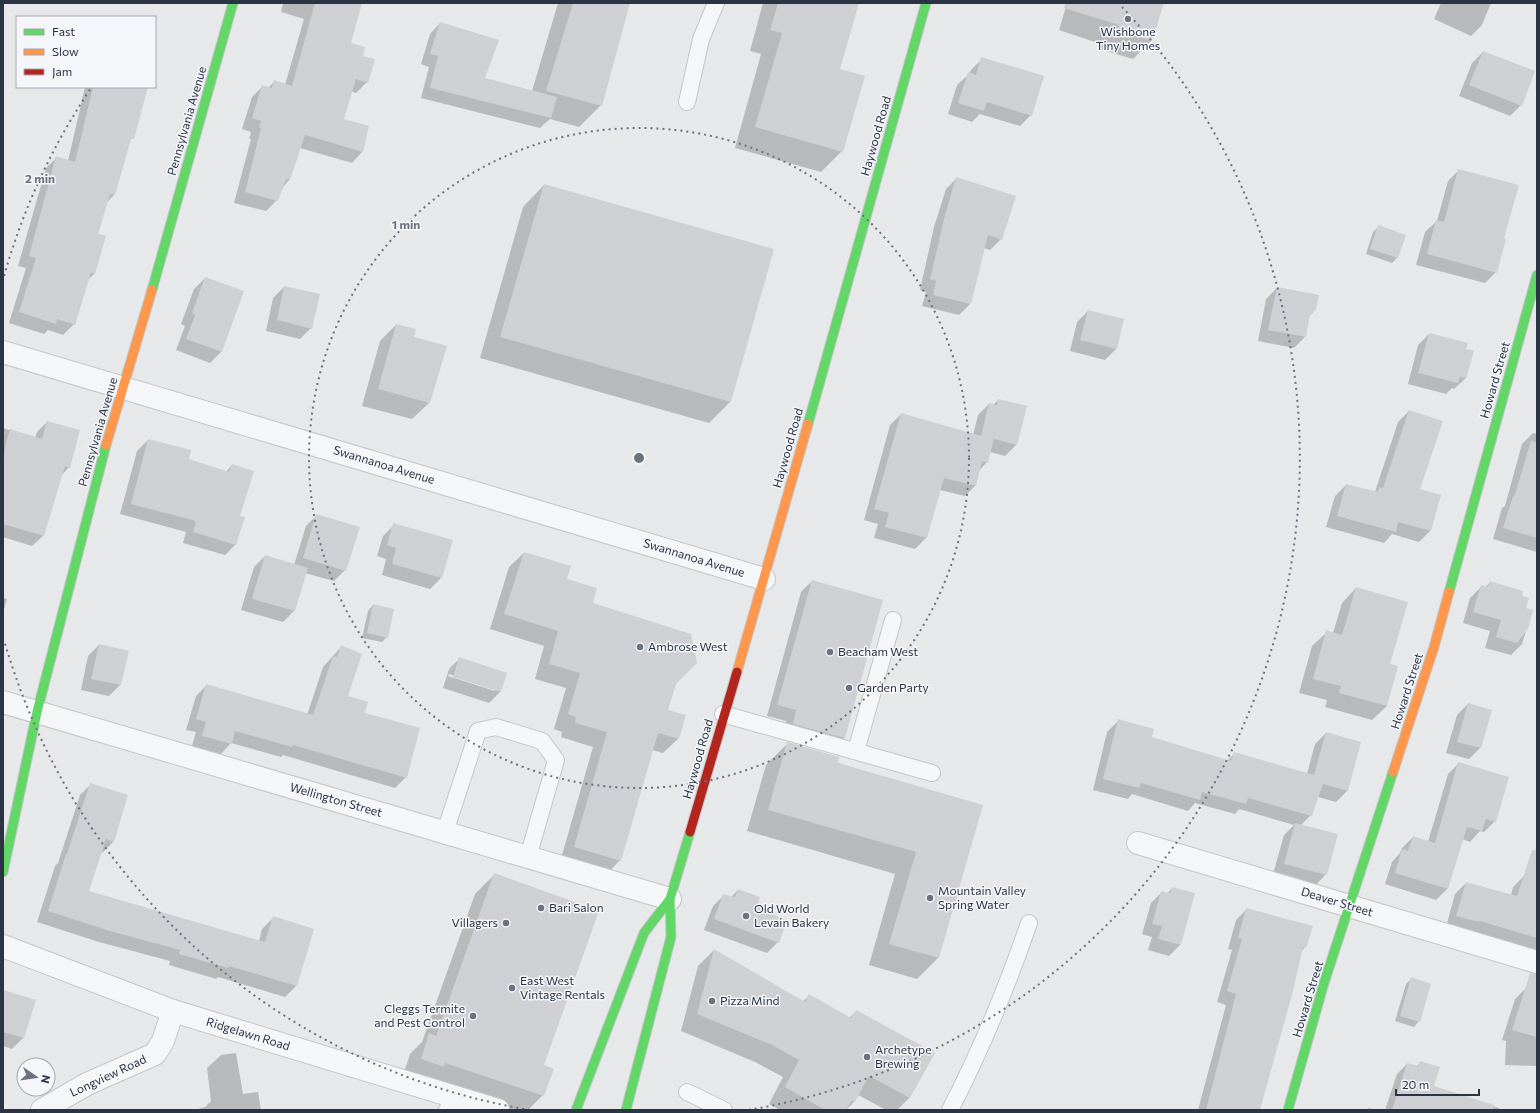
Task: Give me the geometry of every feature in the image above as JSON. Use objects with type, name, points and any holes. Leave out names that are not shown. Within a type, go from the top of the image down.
[{"type":"street","name":"Pennsylvania Avenue","points":[[3,872],[38,712],[100,464],[124,387],[233,3]]},
{"type":"street","name":"Haywood Road","points":[[626,1110],[671,937],[670,899],[723,714],[764,579],[926,3]]},
{"type":"street","name":"Howard Street","points":[[1288,1110],[1324,983],[1434,647],[1537,275]]},
{"type":"street","name":"Swannanoa Avenue","points":[[3,352],[764,579]]},
{"type":"street","name":"Wellington Street","points":[[3,702],[670,899]]},
{"type":"street","name":"Deaver Street","points":[[1138,843],[1537,962]]},
{"type":"street","name":"Haywood Road","points":[[576,1110],[644,933],[670,899]]},
{"type":"street","name":"Ridgelawn Road","points":[[3,946],[173,1011],[450,1103],[498,1110]]},
{"type":"street","name":"Longview Road","points":[[42,1110],[87,1084],[155,1054],[163,1040],[173,1011]]},
{"type":"lane","points":[[687,102],[701,39],[716,3]]},
{"type":"lane","points":[[856,751],[893,620]]},
{"type":"lane","points":[[723,714],[932,774]]},
{"type":"lane","points":[[445,832],[478,731],[496,727],[542,742],[556,760],[528,857]]},
{"type":"lane","points":[[950,1110],[972,1065],[1029,923]]},
{"type":"lane","points":[[687,1092],[724,1110]]},
{"type":"building","points":[[315,3],[362,3],[351,43],[365,47],[363,56],[375,59],[368,83],[356,79],[344,119],[369,126],[363,152],[305,135],[290,180],[286,179],[278,201],[245,192],[261,128],[259,128],[261,121],[252,118],[262,85],[272,88],[274,80],[292,86]]},
{"type":"building","points":[[573,3],[630,3],[602,106],[546,91]]},
{"type":"building","points":[[778,3],[859,3],[840,69],[865,76],[843,152],[755,127],[782,33],[770,30]]},
{"type":"building","name":"Wishbone Tiny Homes","points":[[1065,3],[1164,3],[1152,41],[1117,30],[1119,25],[1064,8]]},
{"type":"building","points":[[440,22],[499,40],[485,78],[557,97],[551,118],[430,88],[438,56],[430,54]]},
{"type":"building","points":[[1483,51],[1535,71],[1522,106],[1469,85]]},
{"type":"building","points":[[981,57],[1044,76],[1032,116],[987,102],[984,111],[958,103],[968,72],[976,75]]},
{"type":"building","points":[[93,88],[148,88],[134,139],[131,139],[115,195],[110,194],[98,234],[106,236],[95,274],[91,273],[75,325],[57,319],[56,324],[19,312],[36,258],[29,256],[56,156],[75,162]]},
{"type":"building","points":[[1458,169],[1519,185],[1504,238],[1506,239],[1497,273],[1427,254],[1436,220],[1444,222]]},
{"type":"building","points":[[956,177],[1016,196],[1002,240],[988,235],[971,304],[933,295],[936,281],[930,279],[945,215]]},
{"type":"building","points":[[544,184],[774,249],[731,402],[500,337]]},
{"type":"building","points":[[1378,225],[1406,235],[1398,258],[1370,249]]},
{"type":"building","points":[[205,277],[244,291],[222,352],[186,339],[195,315],[192,313]]},
{"type":"building","points":[[284,286],[320,294],[312,329],[277,320]]},
{"type":"building","points":[[1277,287],[1319,295],[1316,310],[1310,314],[1306,337],[1268,330]]},
{"type":"building","points":[[1088,310],[1124,319],[1117,349],[1080,340]]},
{"type":"building","points":[[396,324],[416,329],[414,337],[447,346],[430,403],[378,389]]},
{"type":"building","points":[[1429,333],[1468,343],[1466,349],[1474,351],[1466,378],[1460,377],[1458,383],[1418,373]]},
{"type":"building","points":[[998,399],[1027,406],[1017,445],[987,437],[994,439],[988,463],[982,461],[976,486],[944,478],[927,538],[885,527],[889,513],[874,509],[901,413],[981,436],[989,403],[997,405]]},
{"type":"building","points":[[1409,410],[1443,421],[1420,489],[1441,495],[1431,531],[1398,522],[1396,532],[1337,516],[1346,484],[1378,492],[1379,487],[1383,488]]},
{"type":"building","points":[[47,421],[80,430],[70,468],[65,466],[44,536],[3,524],[3,469],[5,447],[10,429],[42,439]]},
{"type":"building","points":[[148,439],[191,450],[189,459],[229,472],[232,464],[254,471],[240,516],[245,517],[236,545],[193,532],[196,521],[131,504]]},
{"type":"building","points":[[1531,441],[1537,442],[1537,538],[1503,528]]},
{"type":"building","points":[[316,514],[360,527],[346,571],[303,558]]},
{"type":"building","points":[[393,523],[453,540],[442,578],[392,564],[396,548],[387,545]]},
{"type":"building","points":[[524,552],[571,566],[567,579],[597,588],[593,603],[691,634],[697,663],[676,684],[668,710],[686,715],[679,739],[658,733],[621,861],[574,847],[607,732],[575,723],[576,717],[568,714],[580,673],[549,664],[558,631],[504,614]]},
{"type":"building","points":[[265,555],[308,568],[295,611],[252,599]]},
{"type":"building","name":"Beacham West","points":[[812,580],[883,600],[845,738],[793,724],[796,710],[777,705]]},
{"type":"building","points":[[1490,581],[1523,591],[1522,596],[1529,598],[1526,608],[1533,610],[1528,629],[1517,643],[1496,637],[1501,620],[1473,612],[1481,585],[1488,587]]},
{"type":"building","points":[[1356,587],[1408,602],[1390,664],[1398,666],[1387,706],[1339,693],[1341,686],[1313,679],[1326,630],[1342,635]]},
{"type":"building","points":[[373,604],[394,609],[388,638],[367,633]]},
{"type":"building","points":[[99,644],[129,651],[121,685],[91,679]]},
{"type":"building","points":[[341,645],[362,654],[348,696],[368,702],[365,713],[420,728],[407,778],[293,745],[292,747],[235,731],[232,744],[202,736],[206,722],[196,719],[206,684],[313,715],[333,656],[337,657]]},
{"type":"building","points":[[459,657],[507,673],[501,692],[453,677]]},
{"type":"building","points":[[1468,703],[1492,710],[1481,748],[1457,742]]},
{"type":"building","points":[[1118,719],[1154,729],[1152,737],[1231,761],[1234,752],[1314,775],[1326,732],[1361,742],[1348,791],[1323,784],[1312,816],[1248,798],[1246,804],[1202,792],[1200,800],[1141,783],[1139,788],[1103,779]]},
{"type":"building","name":"Mountain Valley Spring Water","points":[[787,742],[839,757],[838,763],[983,805],[939,958],[889,944],[916,852],[768,810]]},
{"type":"building","points":[[1458,762],[1509,777],[1496,822],[1486,819],[1482,831],[1467,827],[1448,889],[1395,873],[1402,849],[1408,851],[1413,836],[1435,843]]},
{"type":"building","points":[[90,783],[128,795],[114,842],[106,839],[89,891],[265,942],[273,916],[314,929],[297,986],[229,966],[228,968],[179,954],[180,950],[110,931],[48,911]]},
{"type":"building","points":[[1295,823],[1338,834],[1327,875],[1284,864]]},
{"type":"building","points":[[1532,850],[1537,850],[1537,938],[1480,921],[1456,916],[1466,882],[1517,896]]},
{"type":"building","points":[[494,873],[599,911],[544,1065],[554,1069],[544,1096],[445,1063],[444,1067],[421,1059],[429,1033],[436,1036]]},
{"type":"building","points":[[1172,887],[1195,893],[1181,945],[1158,939],[1162,926],[1152,924],[1161,891],[1170,893]]},
{"type":"building","name":"Old World Levain Bakery","points":[[738,889],[760,897],[758,904],[768,908],[766,912],[787,920],[779,943],[714,919],[723,894],[735,897]]},
{"type":"building","points":[[1246,908],[1313,926],[1306,948],[1303,947],[1293,991],[1260,1110],[1206,1110],[1236,994],[1227,991],[1242,939],[1238,938]]},
{"type":"building","points":[[714,949],[805,1002],[809,994],[851,1018],[856,1010],[935,1053],[910,1098],[869,1076],[855,1102],[852,1100],[846,1110],[825,1110],[785,1087],[799,1060],[772,1045],[697,1014]]},
{"type":"building","points":[[1530,973],[1537,974],[1537,1037],[1512,1030]]},
{"type":"building","points":[[1411,977],[1431,984],[1420,1022],[1400,1016]]},
{"type":"building","points":[[3,990],[36,1000],[24,1038],[3,1032]]},
{"type":"building","points":[[1420,1061],[1440,1067],[1434,1086],[1494,1105],[1493,1110],[1392,1110],[1407,1063],[1418,1066]]},
{"type":"traffic: fast","points":[[152,290],[233,3]]},
{"type":"traffic: fast","points":[[808,424],[926,3]]},
{"type":"traffic: fast","points":[[1449,592],[1537,275]]},
{"type":"traffic: fast","points":[[3,872],[37,712],[106,445]]},
{"type":"traffic: fast","points":[[1288,1110],[1324,983],[1393,772]]},
{"type":"traffic: fast","points":[[626,1110],[671,937],[670,899],[690,832]]},
{"type":"traffic: fast","points":[[576,1110],[644,933],[670,899]]},
{"type":"traffic: slow","points":[[106,445],[152,290]]},
{"type":"traffic: slow","points":[[737,672],[808,424]]},
{"type":"traffic: slow","points":[[1393,772],[1434,647],[1449,592]]},
{"type":"traffic: jam","points":[[690,832],[737,672]]},
{"type":"place","name":"Wishbone Tiny Homes","points":[[1128,19]]},
{"type":"place","name":"Ambrose West","points":[[640,647]]},
{"type":"place","name":"Beacham West","points":[[830,652]]},
{"type":"place","name":"Garden Party","points":[[849,688]]},
{"type":"place","name":"Mountain Valley Spring Water","points":[[930,898]]},
{"type":"place","name":"Bari Salon","points":[[541,908]]},
{"type":"place","name":"Old World Levain Bakery","points":[[746,916]]},
{"type":"place","name":"Villagers","points":[[506,923]]},
{"type":"place","name":"East West Vintage Rentals","points":[[512,988]]},
{"type":"place","name":"Pizza Mind","points":[[712,1001]]},
{"type":"place","name":"Cleggs Termite and Pest Control","points":[[473,1016]]},
{"type":"place","name":"Archetype Brewing","points":[[867,1057]]}]
